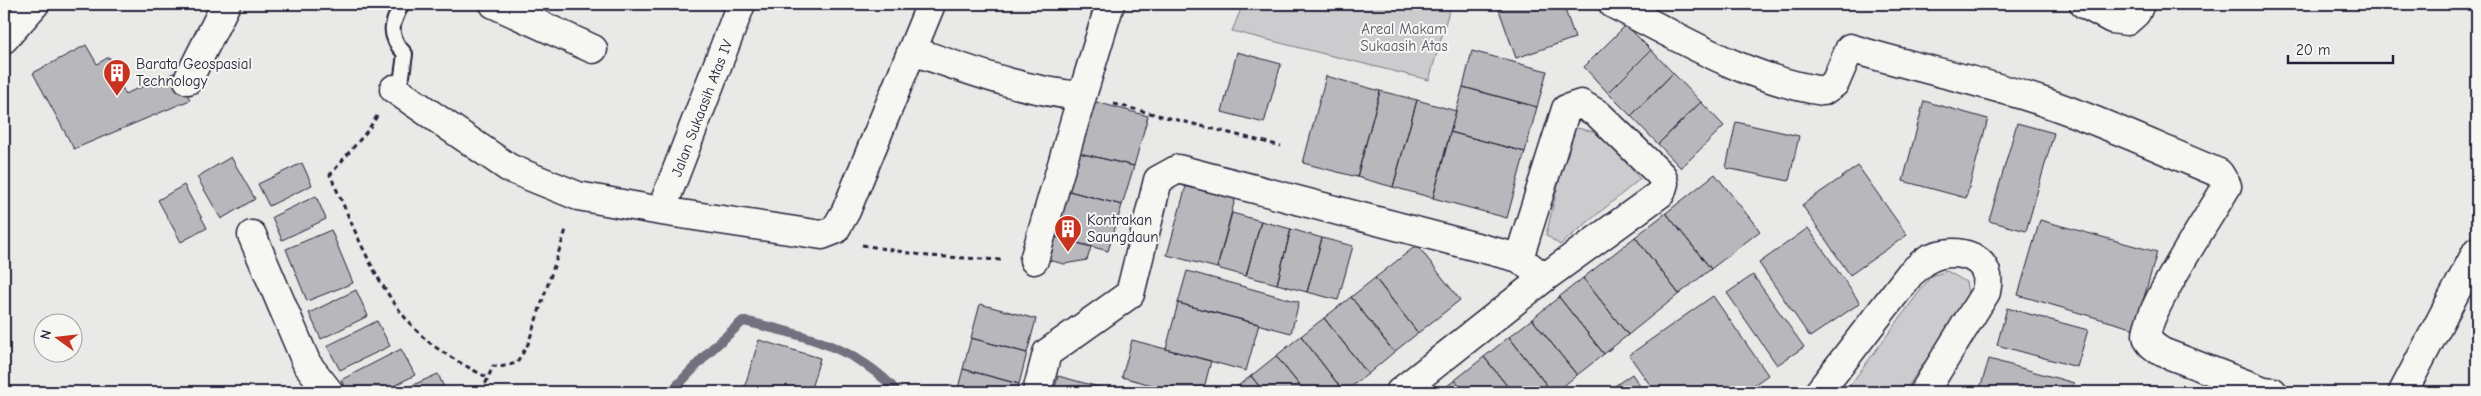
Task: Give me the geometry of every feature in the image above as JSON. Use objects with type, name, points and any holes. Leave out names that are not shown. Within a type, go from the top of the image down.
[{"type":"street","points":[[4,39],[35,4]]},
{"type":"street","points":[[188,80],[226,4]]},
{"type":"street","points":[[494,4],[593,49]]},
{"type":"street","name":"Jalan Sukaasih Atas IV","points":[[661,212],[741,4]]},
{"type":"street","points":[[398,82],[509,168],[578,196],[661,212],[822,235],[835,230],[846,211],[932,4]]},
{"type":"street","points":[[1034,260],[1110,4]]},
{"type":"street","points":[[1613,4],[1735,66],[1790,86],[1823,91],[1835,83],[1850,48],[1968,79],[2043,102],[2115,128],[2219,173],[2227,186],[2157,304],[2147,336],[2150,343],[2162,352],[2264,391],[2273,392],[2284,389],[2294,392]]},
{"type":"street","points":[[2084,4],[2112,19],[2127,21],[2136,12],[2140,4]]},
{"type":"street","points":[[913,51],[1008,83],[1058,94],[1082,96]]},
{"type":"street","points":[[1400,392],[1544,278],[1661,193],[1664,183],[1662,176],[1598,114],[1581,104],[1566,109],[1519,258]]},
{"type":"street","points":[[1037,392],[1048,353],[1130,294],[1158,180],[1178,169],[1519,258],[1544,278]]},
{"type":"street","points":[[252,235],[307,364],[329,392]]},
{"type":"street","points":[[2403,392],[2477,251]]},
{"type":"street","points":[[1819,392],[1910,274],[1928,259],[1945,253],[1961,252],[1978,260],[1987,276],[1986,292],[1924,392]]},
{"type":"lane","points":[[398,82],[405,54],[398,47],[393,36],[392,22],[402,4]]},
{"type":"path","points":[[398,82],[368,130],[330,174],[376,276],[401,314],[424,339],[488,378]]},
{"type":"path","points":[[1082,96],[1281,146]]},
{"type":"path","points":[[482,392],[493,366],[500,367],[517,363],[528,344],[578,196]]},
{"type":"path","points":[[830,232],[848,242],[928,256],[1034,260]]},
{"type":"green space","name":"Areal Makam Sukaasih Atas","points":[[1243,4],[1451,4],[1429,80],[1232,31]]},
{"type":"green space","points":[[1572,127],[1600,133],[1640,179],[1560,245],[1546,235]]},
{"type":"green space","points":[[1947,271],[1966,282],[1969,298],[1904,392],[1845,392],[1931,276]]},
{"type":"building","points":[[1508,4],[1563,4],[1575,38],[1516,58],[1498,7]]},
{"type":"building","points":[[1626,25],[1651,50],[1608,93],[1584,67]]},
{"type":"building","name":"Barata Geospasial Technology","points":[[86,45],[97,64],[109,57],[125,94],[176,72],[190,100],[74,149],[33,73]]},
{"type":"building","points":[[1651,50],[1673,73],[1631,116],[1608,93]]},
{"type":"building","points":[[1472,51],[1547,71],[1537,107],[1463,87]]},
{"type":"building","points":[[1237,52],[1281,64],[1264,123],[1222,112]]},
{"type":"building","points":[[1673,73],[1701,102],[1658,144],[1631,116]]},
{"type":"building","points":[[1326,76],[1380,91],[1357,177],[1303,163]]},
{"type":"building","points":[[1463,87],[1537,107],[1525,152],[1450,132]]},
{"type":"building","points":[[1380,91],[1417,100],[1393,187],[1357,177]]},
{"type":"building","points":[[1417,100],[1456,111],[1433,198],[1393,187]]},
{"type":"building","points":[[1924,101],[1988,119],[1966,198],[1903,181]]},
{"type":"building","points":[[1096,102],[1148,116],[1134,166],[1075,152],[1084,118]]},
{"type":"building","points":[[1701,102],[1724,126],[1681,168],[1658,144]]},
{"type":"building","points":[[1736,122],[1799,136],[1789,181],[1726,168]]},
{"type":"building","points":[[2017,123],[2054,133],[2026,231],[1989,221]]},
{"type":"building","points":[[1450,132],[1525,152],[1507,218],[1433,198]]},
{"type":"building","points":[[1075,152],[1134,166],[1122,205],[1065,190]]},
{"type":"building","points":[[231,157],[255,199],[221,219],[197,177]]},
{"type":"building","points":[[302,163],[312,185],[269,206],[258,184]]},
{"type":"building","points":[[1858,166],[1907,235],[1850,275],[1802,205]]},
{"type":"building","points":[[1715,174],[1760,231],[1711,269],[1666,213]]},
{"type":"building","points":[[184,185],[207,228],[181,242],[158,200]]},
{"type":"building","points":[[1186,186],[1235,199],[1217,268],[1167,255]]},
{"type":"building","points":[[1065,190],[1122,205],[1108,251],[1052,236]]},
{"type":"building","points":[[316,196],[326,219],[282,240],[272,217]]},
{"type":"building","points":[[1232,213],[1261,221],[1246,276],[1217,268]]},
{"type":"building","points":[[1666,213],[1711,269],[1679,294],[1635,237]]},
{"type":"building","points":[[2040,220],[2157,252],[2135,329],[2018,295]]},
{"type":"building","points":[[1261,221],[1291,229],[1277,284],[1246,276]]},
{"type":"building","points":[[1808,228],[1860,303],[1810,337],[1759,263]]},
{"type":"building","points":[[1291,229],[1322,238],[1307,292],[1277,284]]},
{"type":"building","points":[[331,230],[353,283],[307,301],[286,249]]},
{"type":"building","name":"Kontrakan Saungdaun","points":[[1052,236],[1091,247],[1087,260],[1064,264],[1045,259]]},
{"type":"building","points":[[1635,237],[1679,294],[1628,335],[1583,278]]},
{"type":"building","points":[[1322,238],[1353,246],[1338,300],[1307,292]]},
{"type":"building","points":[[1417,245],[1460,300],[1418,333],[1375,278]]},
{"type":"building","points":[[1187,271],[1299,302],[1291,333],[1178,303]]},
{"type":"building","points":[[1753,275],[1804,347],[1777,365],[1727,293]]},
{"type":"building","points":[[1375,278],[1418,333],[1394,352],[1351,297]]},
{"type":"building","points":[[1583,278],[1628,335],[1604,354],[1559,297]]},
{"type":"building","points":[[356,290],[368,316],[321,339],[309,313]]},
{"type":"building","points":[[1713,296],[1768,375],[1744,392],[1655,392],[1629,355]]},
{"type":"building","points":[[1351,297],[1394,352],[1368,374],[1324,318]]},
{"type":"building","points":[[1559,297],[1604,354],[1577,375],[1532,319]]},
{"type":"building","points":[[1178,303],[1259,324],[1246,371],[1166,349]]},
{"type":"building","points":[[980,304],[1036,319],[1027,353],[971,338]]},
{"type":"building","points":[[2007,308],[2088,330],[2077,367],[1997,345]]},
{"type":"building","points":[[1324,318],[1368,374],[1344,392],[1301,336]]},
{"type":"building","points":[[1532,319],[1577,375],[1556,392],[1552,392],[1509,337]]},
{"type":"building","points":[[377,321],[390,346],[340,370],[327,346]]},
{"type":"building","points":[[1301,336],[1344,392],[1305,392],[1276,356]]},
{"type":"building","points":[[1509,337],[1552,392],[1512,392],[1484,357]]},
{"type":"building","points":[[971,338],[1027,353],[1019,384],[963,369]]},
{"type":"building","points":[[759,340],[820,358],[810,392],[743,392]]},
{"type":"building","points":[[1132,340],[1211,361],[1203,392],[1178,392],[1122,377]]},
{"type":"building","points":[[401,349],[415,375],[382,392],[348,392],[341,380]]},
{"type":"building","points":[[1276,356],[1305,392],[1264,392],[1251,376]]},
{"type":"building","points":[[1484,357],[1512,392],[1465,392],[1455,380]]},
{"type":"building","points":[[1989,359],[2074,383],[2072,392],[1979,392]]},
{"type":"building","points":[[963,369],[1019,384],[1016,392],[957,392]]},
{"type":"building","points":[[438,374],[446,392],[397,392]]},
{"type":"building","points":[[1632,374],[1644,392],[1606,392]]},
{"type":"building","points":[[1058,376],[1099,387],[1098,392],[1054,392]]},
{"type":"building","points":[[1251,376],[1264,392],[1230,392]]},
{"type":"building","points":[[1455,380],[1465,392],[1439,392]]},
{"type":"building","points":[[1099,387],[1120,392],[1098,392]]},
{"type":"waterway","points":[[671,392],[712,349],[743,321],[786,331],[827,344],[864,364],[882,377],[897,392]]},
{"type":"place","name":"Barata Geospasial Technology","points":[[117,97]]},
{"type":"place","name":"Kontrakan Saungdaun","points":[[1068,253]]}]
